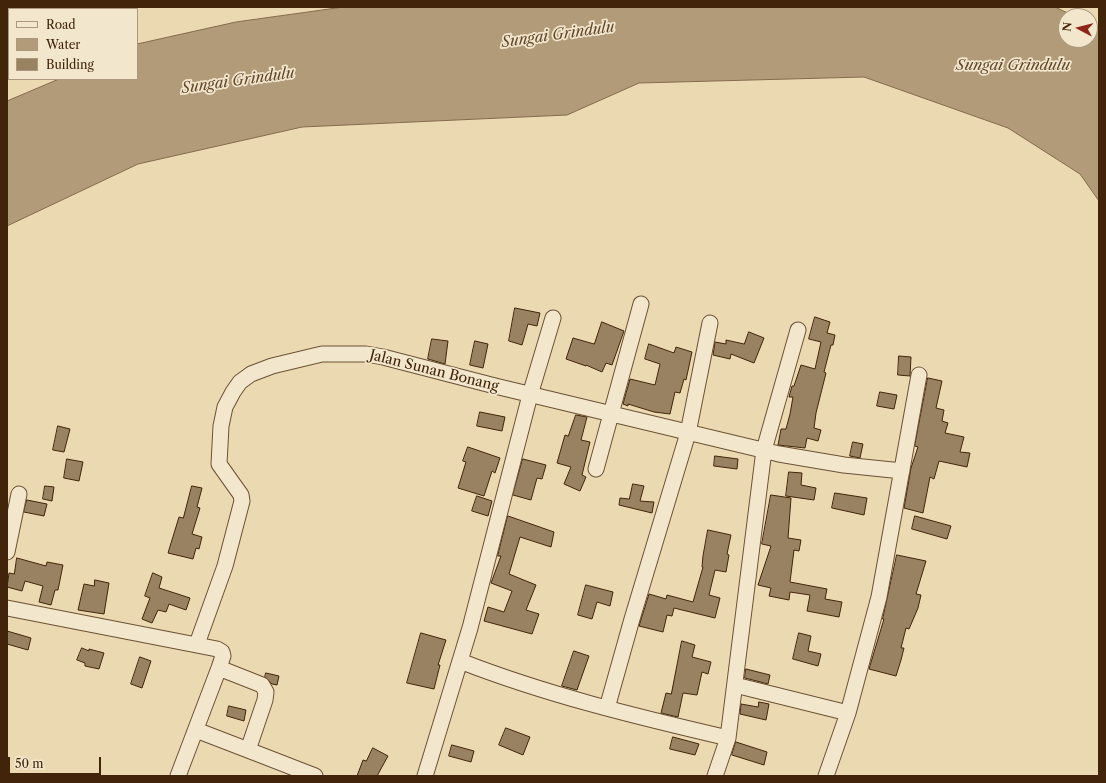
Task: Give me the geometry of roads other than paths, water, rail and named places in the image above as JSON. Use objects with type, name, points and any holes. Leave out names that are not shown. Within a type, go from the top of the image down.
[{"type":"street","points":[[596,469],[641,304]]},
{"type":"street","points":[[425,776],[460,661],[530,395],[553,318]]},
{"type":"street","points":[[608,708],[632,619],[688,433],[710,323]]},
{"type":"street","points":[[715,776],[728,738],[764,450],[798,330]]},
{"type":"street","name":"Jalan Sunan Bonang","points":[[197,644],[225,566],[242,501],[241,495],[219,464],[221,426],[225,407],[240,382],[251,374],[272,366],[322,354],[366,354],[530,395],[764,450],[844,466],[902,471]]},
{"type":"street","points":[[826,776],[848,713],[879,597],[919,375]]},
{"type":"street","points":[[7,552],[19,494]]},
{"type":"street","points":[[7,608],[197,644],[217,649],[222,652],[223,656],[219,668],[178,776]]},
{"type":"street","points":[[460,661],[543,690],[728,738]]},
{"type":"street","points":[[219,668],[262,686],[266,692],[265,700],[248,750]]},
{"type":"street","points":[[735,685],[848,713]]},
{"type":"street","points":[[196,730],[315,776]]},
{"type":"water","name":"Sungai Grindulu","points":[[344,7],[1055,7],[1058,8],[1058,48],[1098,48],[1099,28],[1099,201],[1080,174],[1008,128],[864,77],[639,83],[567,115],[302,127],[138,164],[7,226],[7,101],[57,80],[138,80],[138,44],[236,22]]}]
